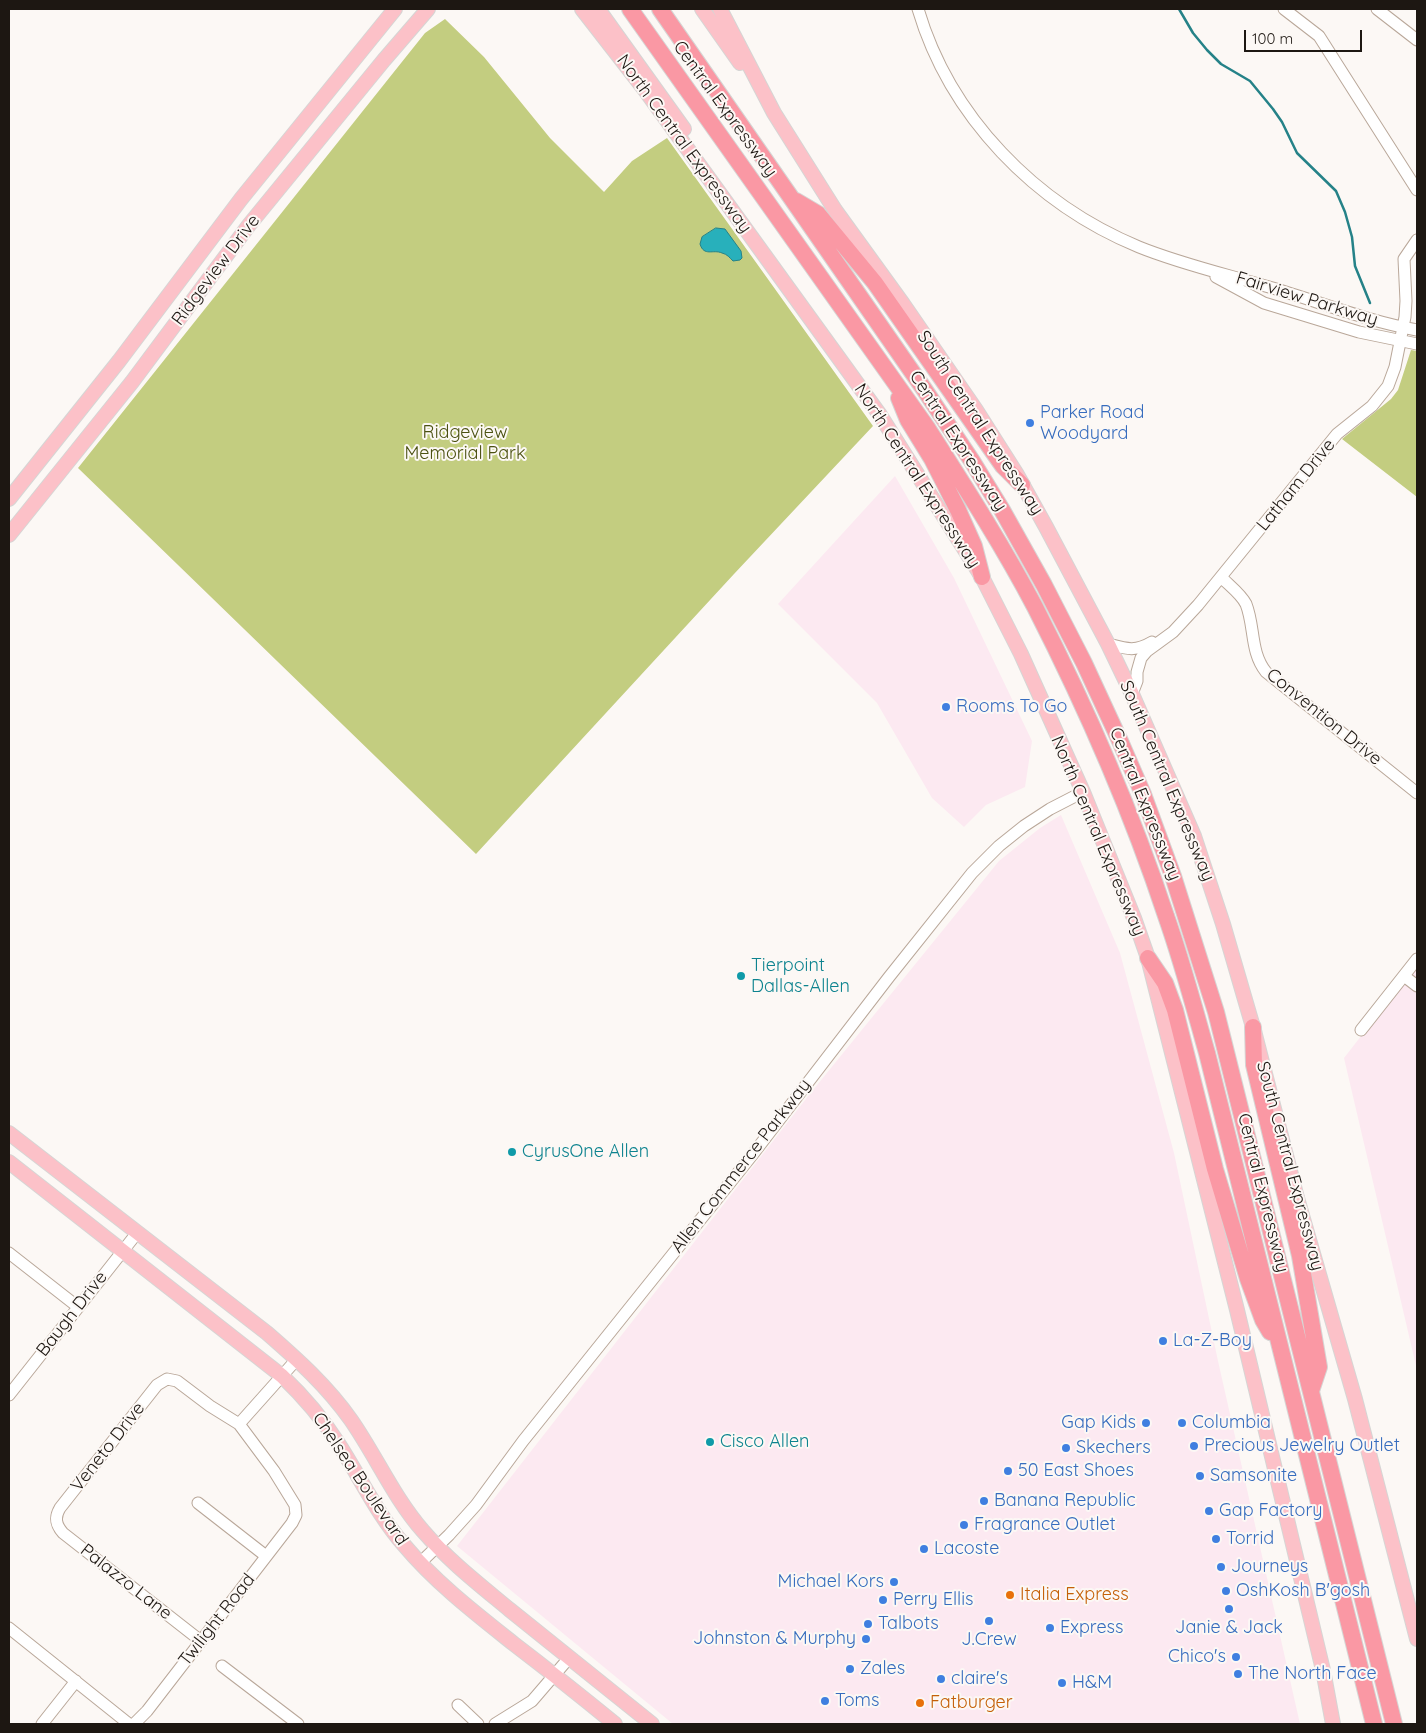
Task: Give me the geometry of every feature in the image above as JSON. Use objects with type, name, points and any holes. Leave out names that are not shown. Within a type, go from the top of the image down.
[{"type":"highway","name":"Central Expressway","points":[[630,9],[887,370],[954,469],[1034,606],[1076,691],[1119,787],[1148,864],[1184,970],[1207,1053],[1374,1724]]},
{"type":"highway","name":"Central Expressway","points":[[660,9],[940,412],[997,502],[1058,611],[1120,741],[1183,903],[1208,985],[1394,1724]]},
{"type":"highway","points":[[792,199],[818,214],[875,283],[1003,466],[1022,485]]},
{"type":"highway","points":[[887,370],[908,420],[932,459],[958,510],[974,546],[982,577]]},
{"type":"highway","points":[[1148,958],[1165,983],[1175,1010],[1215,1169],[1248,1280],[1263,1320],[1283,1356]]},
{"type":"highway","points":[[1252,1027],[1254,1065],[1300,1256],[1319,1367],[1311,1390]]},
{"type":"main road","name":"Ridgeview Drive","points":[[9,499],[119,361],[241,199],[395,9]]},
{"type":"main road","name":"Ridgeview Drive","points":[[9,535],[132,382],[249,225],[324,132],[428,9]]},
{"type":"main road","name":"North Central Expressway","points":[[582,9],[645,90],[880,415],[982,577],[1021,654],[1083,792],[1148,958],[1243,1338],[1323,1670],[1333,1724]]},
{"type":"main road","points":[[598,9],[670,108],[734,202],[751,235]]},
{"type":"main road","points":[[702,9],[774,113]]},
{"type":"main road","name":"South Central Expressway","points":[[720,9],[774,113],[835,210],[903,304],[970,402],[1022,485],[1108,644],[1194,836],[1223,924],[1252,1027],[1297,1198],[1355,1398],[1417,1639]]},
{"type":"main road","points":[[307,118],[324,132]]},
{"type":"main road","points":[[40,460],[58,474]]},
{"type":"main road","points":[[9,1133],[137,1233]]},
{"type":"main road","name":"Chelsea Boulevard","points":[[9,1162],[282,1376],[325,1423],[380,1513],[402,1543],[420,1563],[453,1595],[615,1724]]},
{"type":"main road","name":"Chelsea Boulevard","points":[[137,1233],[267,1333],[318,1379],[341,1405],[406,1509],[417,1525],[437,1547],[468,1575],[652,1724]]},
{"type":"street","name":"Fairview Parkway","points":[[918,9],[935,55],[964,106],[993,144],[1016,167],[1070,210],[1096,226],[1139,247],[1196,267],[1271,287],[1363,317],[1417,330]]},
{"type":"street","points":[[1284,9],[1319,36],[1417,190]]},
{"type":"street","points":[[1377,9],[1415,33]]},
{"type":"street","points":[[1404,327],[1406,302],[1404,259],[1417,240]]},
{"type":"street","name":"Fairview Parkway","points":[[1196,267],[1264,302],[1359,332],[1417,344]]},
{"type":"street","name":"Latham Drive","points":[[1132,694],[1137,682],[1137,672],[1141,658],[1173,632],[1222,578],[1337,434],[1372,406],[1383,394],[1395,367],[1404,327]]},
{"type":"street","name":"Convention Drive","points":[[1222,578],[1246,605],[1256,658],[1266,672],[1417,793]]},
{"type":"street","name":"Latham Drive","points":[[1108,644],[1138,649],[1179,625]]},
{"type":"street","name":"Allen Commerce Parkway","points":[[420,1563],[483,1496],[519,1445],[753,1154],[889,977],[968,879],[999,846],[1024,826],[1050,809],[1083,792]]},
{"type":"street","points":[[1361,1030],[1417,959]]},
{"type":"street","points":[[1404,976],[1417,986]]},
{"type":"street","name":"Baugh Drive","points":[[9,1395],[137,1233]]},
{"type":"street","points":[[9,1253],[78,1307]]},
{"type":"street","points":[[238,1424],[297,1359]]},
{"type":"street","name":"Veneto Drive","points":[[56,1520],[57,1512],[60,1508],[157,1385],[166,1379],[177,1381],[238,1424]]},
{"type":"street","name":"Twilight Road","points":[[134,1724],[147,1711],[294,1519],[296,1505],[238,1424]]},
{"type":"street","points":[[198,1503],[266,1556]]},
{"type":"street","name":"Palazzo Lane","points":[[56,1520],[58,1527],[63,1533],[200,1641]]},
{"type":"street","points":[[9,1628],[129,1724]]},
{"type":"street","points":[[495,1724],[532,1701],[569,1658]]},
{"type":"street","points":[[222,1666],[298,1724]]},
{"type":"street","points":[[42,1724],[76,1681]]},
{"type":"street","points":[[458,1705],[478,1724]]},
{"type":"shaded area","points":[[895,476],[954,578],[1032,741],[1025,787],[986,805],[964,827],[932,798],[877,703],[778,604]]},
{"type":"shaded area","points":[[1061,815],[1120,953],[1174,1153],[1218,1361],[1300,1724],[673,1724],[457,1546],[809,1095],[999,861],[1040,828]]},
{"type":"shaded area","points":[[1417,964],[1417,1370],[1344,1058]]},
{"type":"green space","name":"Ridgeview Memorial Park","points":[[445,19],[484,57],[550,138],[604,192],[632,161],[667,138],[873,426],[476,854],[78,468],[425,33]]},
{"type":"green space","points":[[1411,350],[1417,351],[1417,497],[1342,439],[1391,399],[1398,390]]},
{"type":"water","points":[[716,228],[725,229],[741,251],[742,258],[740,260],[733,261],[724,254],[706,252],[702,248],[700,244],[702,237]]},
{"type":"waterway","points":[[1179,9],[1193,33],[1207,50],[1221,64],[1250,81],[1282,122],[1297,153],[1336,191],[1345,212],[1352,237],[1355,266],[1370,303]]},
{"type":"place","name":"Parker Road Woodyard","points":[[1030,423]]},
{"type":"place","name":"Rooms To Go","points":[[946,707]]},
{"type":"place","name":"Tierpoint Dallas-Allen","points":[[741,976]]},
{"type":"place","name":"CyrusOne Allen","points":[[512,1152]]},
{"type":"place","name":"La-Z-Boy","points":[[1163,1341]]},
{"type":"place","name":"Gap Kids","points":[[1146,1423]]},
{"type":"place","name":"Columbia","points":[[1182,1423]]},
{"type":"place","name":"Cisco Allen","points":[[710,1442]]},
{"type":"place","name":"Precious Jewelry Outlet","points":[[1194,1446]]},
{"type":"place","name":"Skechers","points":[[1066,1448]]},
{"type":"place","name":"50 East Shoes","points":[[1008,1471]]},
{"type":"place","name":"Samsonite","points":[[1200,1476]]},
{"type":"place","name":"Banana Republic","points":[[984,1501]]},
{"type":"place","name":"Gap Factory","points":[[1209,1511]]},
{"type":"place","name":"Fragrance Outlet","points":[[964,1525]]},
{"type":"place","name":"Torrid","points":[[1216,1539]]},
{"type":"place","name":"Lacoste","points":[[924,1549]]},
{"type":"place","name":"Journeys","points":[[1221,1567]]},
{"type":"place","name":"Michael Kors","points":[[894,1582]]},
{"type":"place","name":"OshKosh B'gosh","points":[[1226,1591]]},
{"type":"place","name":"Italia Express","points":[[1010,1595]]},
{"type":"place","name":"Perry Ellis","points":[[883,1600]]},
{"type":"place","name":"Janie & Jack","points":[[1229,1609]]},
{"type":"place","name":"J.Crew","points":[[989,1621]]},
{"type":"place","name":"Talbots","points":[[868,1624]]},
{"type":"place","name":"Express","points":[[1050,1628]]},
{"type":"place","name":"Johnston & Murphy","points":[[866,1639]]},
{"type":"place","name":"Chico's","points":[[1236,1657]]},
{"type":"place","name":"Zales","points":[[850,1669]]},
{"type":"place","name":"The North Face","points":[[1238,1674]]},
{"type":"place","name":"claire's","points":[[941,1679]]},
{"type":"place","name":"H&M","points":[[1062,1683]]},
{"type":"place","name":"Toms","points":[[825,1701]]},
{"type":"place","name":"Fatburger","points":[[920,1703]]}]
